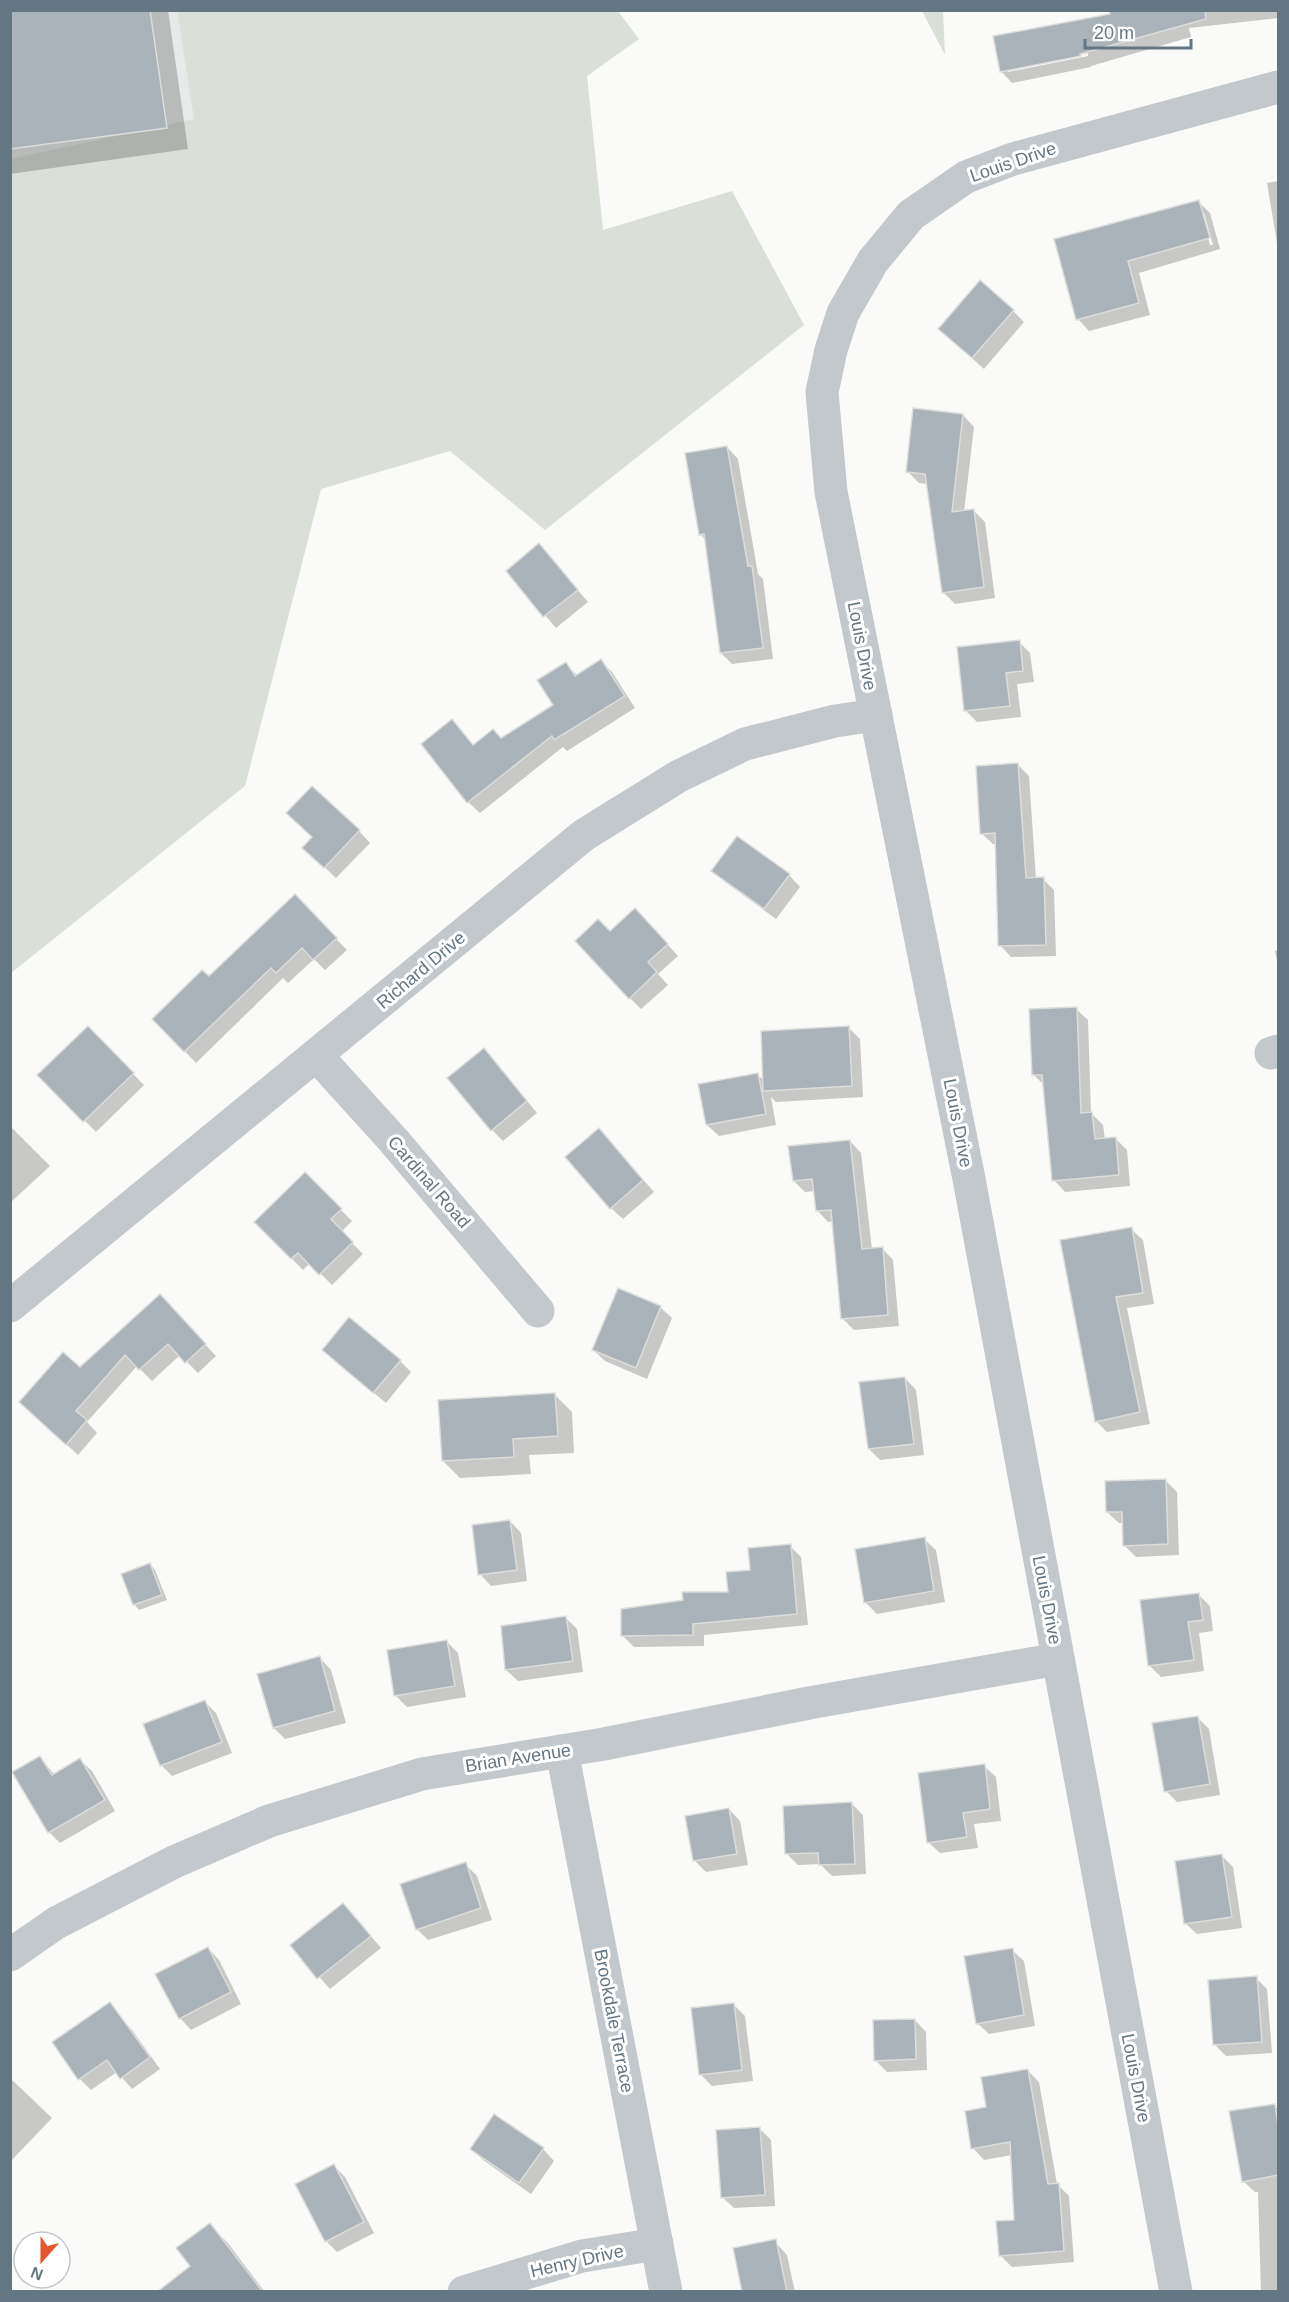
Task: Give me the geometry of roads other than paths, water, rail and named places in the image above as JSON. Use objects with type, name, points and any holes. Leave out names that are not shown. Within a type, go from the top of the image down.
[{"type":"street","name":"Louis Drive","points":[[1176,2292],[969,1179],[831,492],[822,392],[831,350],[843,313],[873,261],[911,214],[966,177],[1013,159],[1278,87]]},
{"type":"street","name":"Richard Drive","points":[[10,1306],[584,835],[679,776],[745,744],[836,721],[876,716]]},
{"type":"street","name":"Cardinal Road","points":[[317,1056],[394,1141],[538,1311]]},
{"type":"street","name":"Brian Avenue","points":[[10,1955],[56,1923],[174,1862],[269,1821],[422,1774],[562,1751],[809,1703],[1058,1659]]},
{"type":"street","name":"Brookdale Terrace","points":[[562,1751],[666,2292]]},
{"type":"street","name":"Henry Drive","points":[[464,2292],[582,2256],[657,2244]]}]
